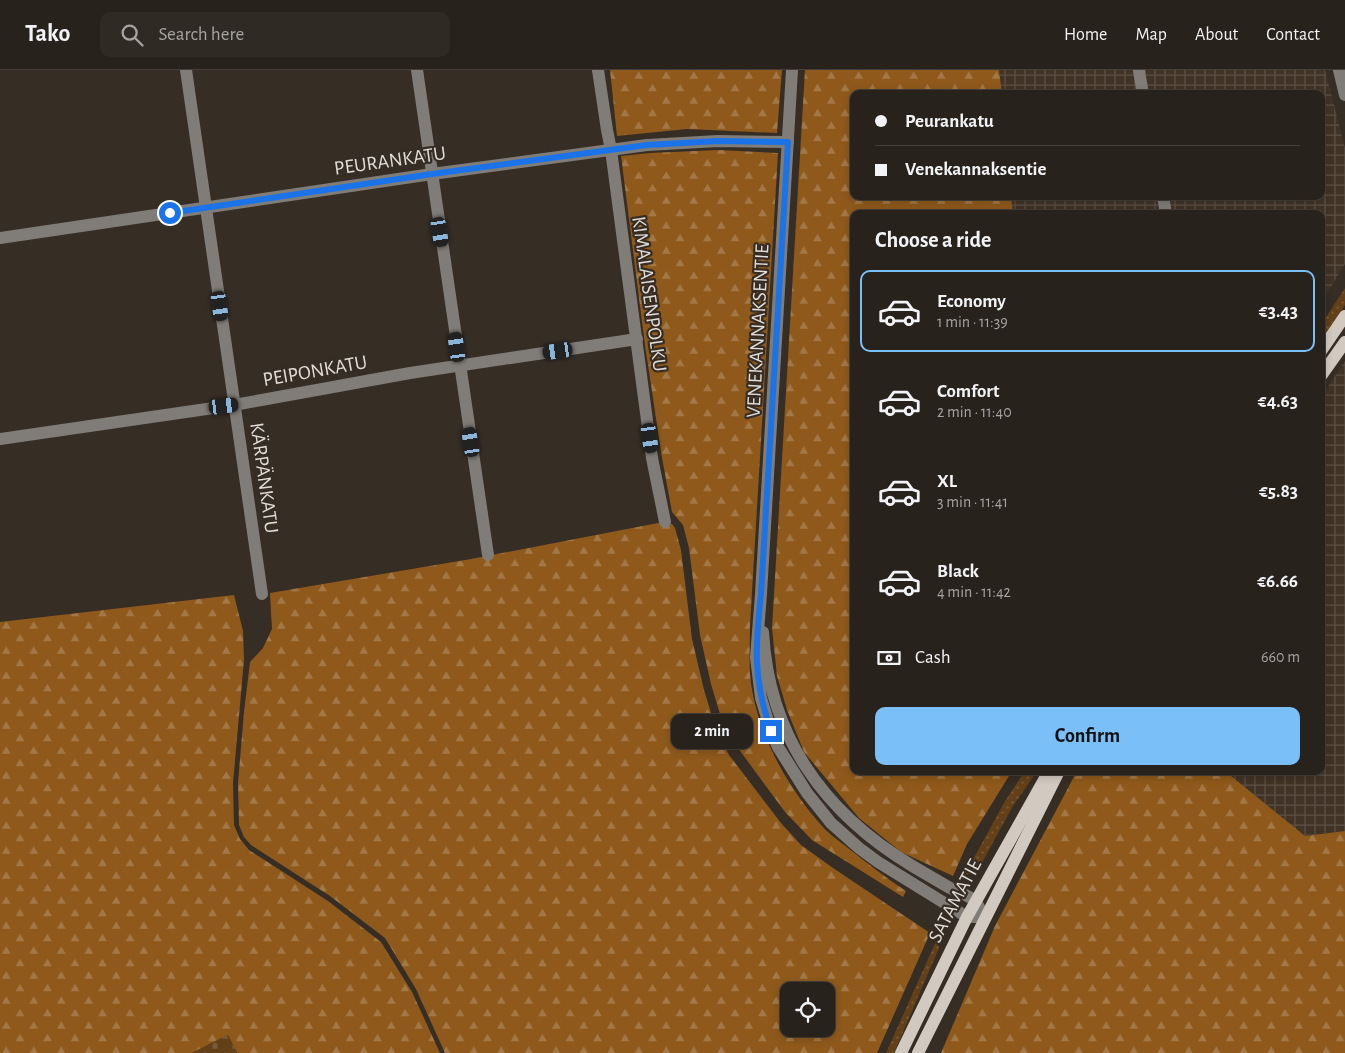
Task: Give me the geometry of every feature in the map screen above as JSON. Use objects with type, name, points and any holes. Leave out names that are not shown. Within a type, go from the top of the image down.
[{"type":"main road","points":[[1325,345],[1345,316]]},
{"type":"main road","points":[[1325,370],[1345,342]]},
{"type":"main road","name":"SATAMATIE","points":[[901,1053],[967,917],[1047,775]]},
{"type":"main road","name":"SATAMATIE","points":[[918,1053],[1057,775]]},
{"type":"street","name":"KÄRPÄNKATU","points":[[186,70],[262,594]]},
{"type":"street","points":[[418,70],[488,555]]},
{"type":"street","name":"KIMALAISENPOLKU","points":[[598,70],[611,150],[652,458],[665,522]]},
{"type":"street","name":"VENEKANNAKSENTIE","points":[[792,70],[761,594],[756,641],[758,684],[771,731],[784,760],[822,813],[843,835],[878,862],[967,917]]},
{"type":"street","points":[[1141,70],[1143,90]]},
{"type":"street","points":[[1339,70],[1345,95]]},
{"type":"street","name":"PEURANKATU","points":[[0,238],[432,174],[647,145],[718,141],[788,142]]},
{"type":"street","name":"PEIPONKATU","points":[[0,439],[234,405],[410,373],[636,339]]},
{"type":"street","name":"VENEKANNAKSENTIE","points":[[761,594],[763,641],[770,686],[785,731],[805,767],[834,804],[874,841],[937,881],[976,901]]},
{"type":"street","points":[[967,917],[985,917],[976,901]]},
{"type":"shaded area","points":[[999,70],[1325,70],[1345,148],[1345,264],[1325,296],[1325,210],[1013,210],[1011,200],[1325,200],[1325,90],[1002,90]]},
{"type":"shaded area","points":[[1345,361],[1345,831],[1305,836],[1230,775],[1325,775],[1325,391]]},
{"type":"green space","points":[[610,70],[782,70],[777,133],[687,129],[617,136]]},
{"type":"green space","points":[[805,70],[999,70],[1002,90],[850,90],[850,200],[1011,200],[1013,210],[850,210],[850,775],[1010,775],[967,844],[953,876],[901,852],[859,818],[804,752],[787,710],[777,676],[772,628]]},
{"type":"green space","points":[[718,150],[778,153],[750,626],[750,678],[757,713],[770,748],[779,765],[810,812],[834,837],[906,891],[903,897],[812,840],[785,812],[738,748],[723,724],[711,684],[700,635],[689,548],[683,525],[672,512],[662,458],[645,345],[621,156]]},
{"type":"green space","points":[[1345,288],[1345,305],[1325,335],[1325,319]]},
{"type":"green space","points":[[658,523],[672,524],[675,528],[681,550],[692,639],[704,690],[715,726],[729,755],[781,823],[801,845],[930,933],[877,1053],[445,1053],[416,989],[385,938],[330,896],[251,845],[244,837],[239,825],[238,783],[250,662],[263,648],[272,629],[270,593],[471,559]]},
{"type":"green space","points":[[234,595],[243,631],[244,660],[233,783],[234,825],[240,839],[249,850],[328,901],[381,942],[412,992],[440,1053],[237,1053],[228,1035],[192,1053],[0,1053],[0,622]]},
{"type":"green space","points":[[1022,775],[1034,775],[1013,806],[979,868],[964,876],[1005,801]]},
{"type":"green space","points":[[1075,775],[1230,775],[1305,836],[1345,831],[1345,1053],[941,1053],[995,926]]},
{"type":"green space","points":[[937,939],[939,948],[894,1053],[886,1053]]},
{"type":"green space","points":[[228,1035],[237,1053],[192,1053]]},
{"type":"route","points":[[170,213],[432,174],[647,145],[718,141],[788,142],[761,594],[756,641],[758,684],[771,731]]}]
